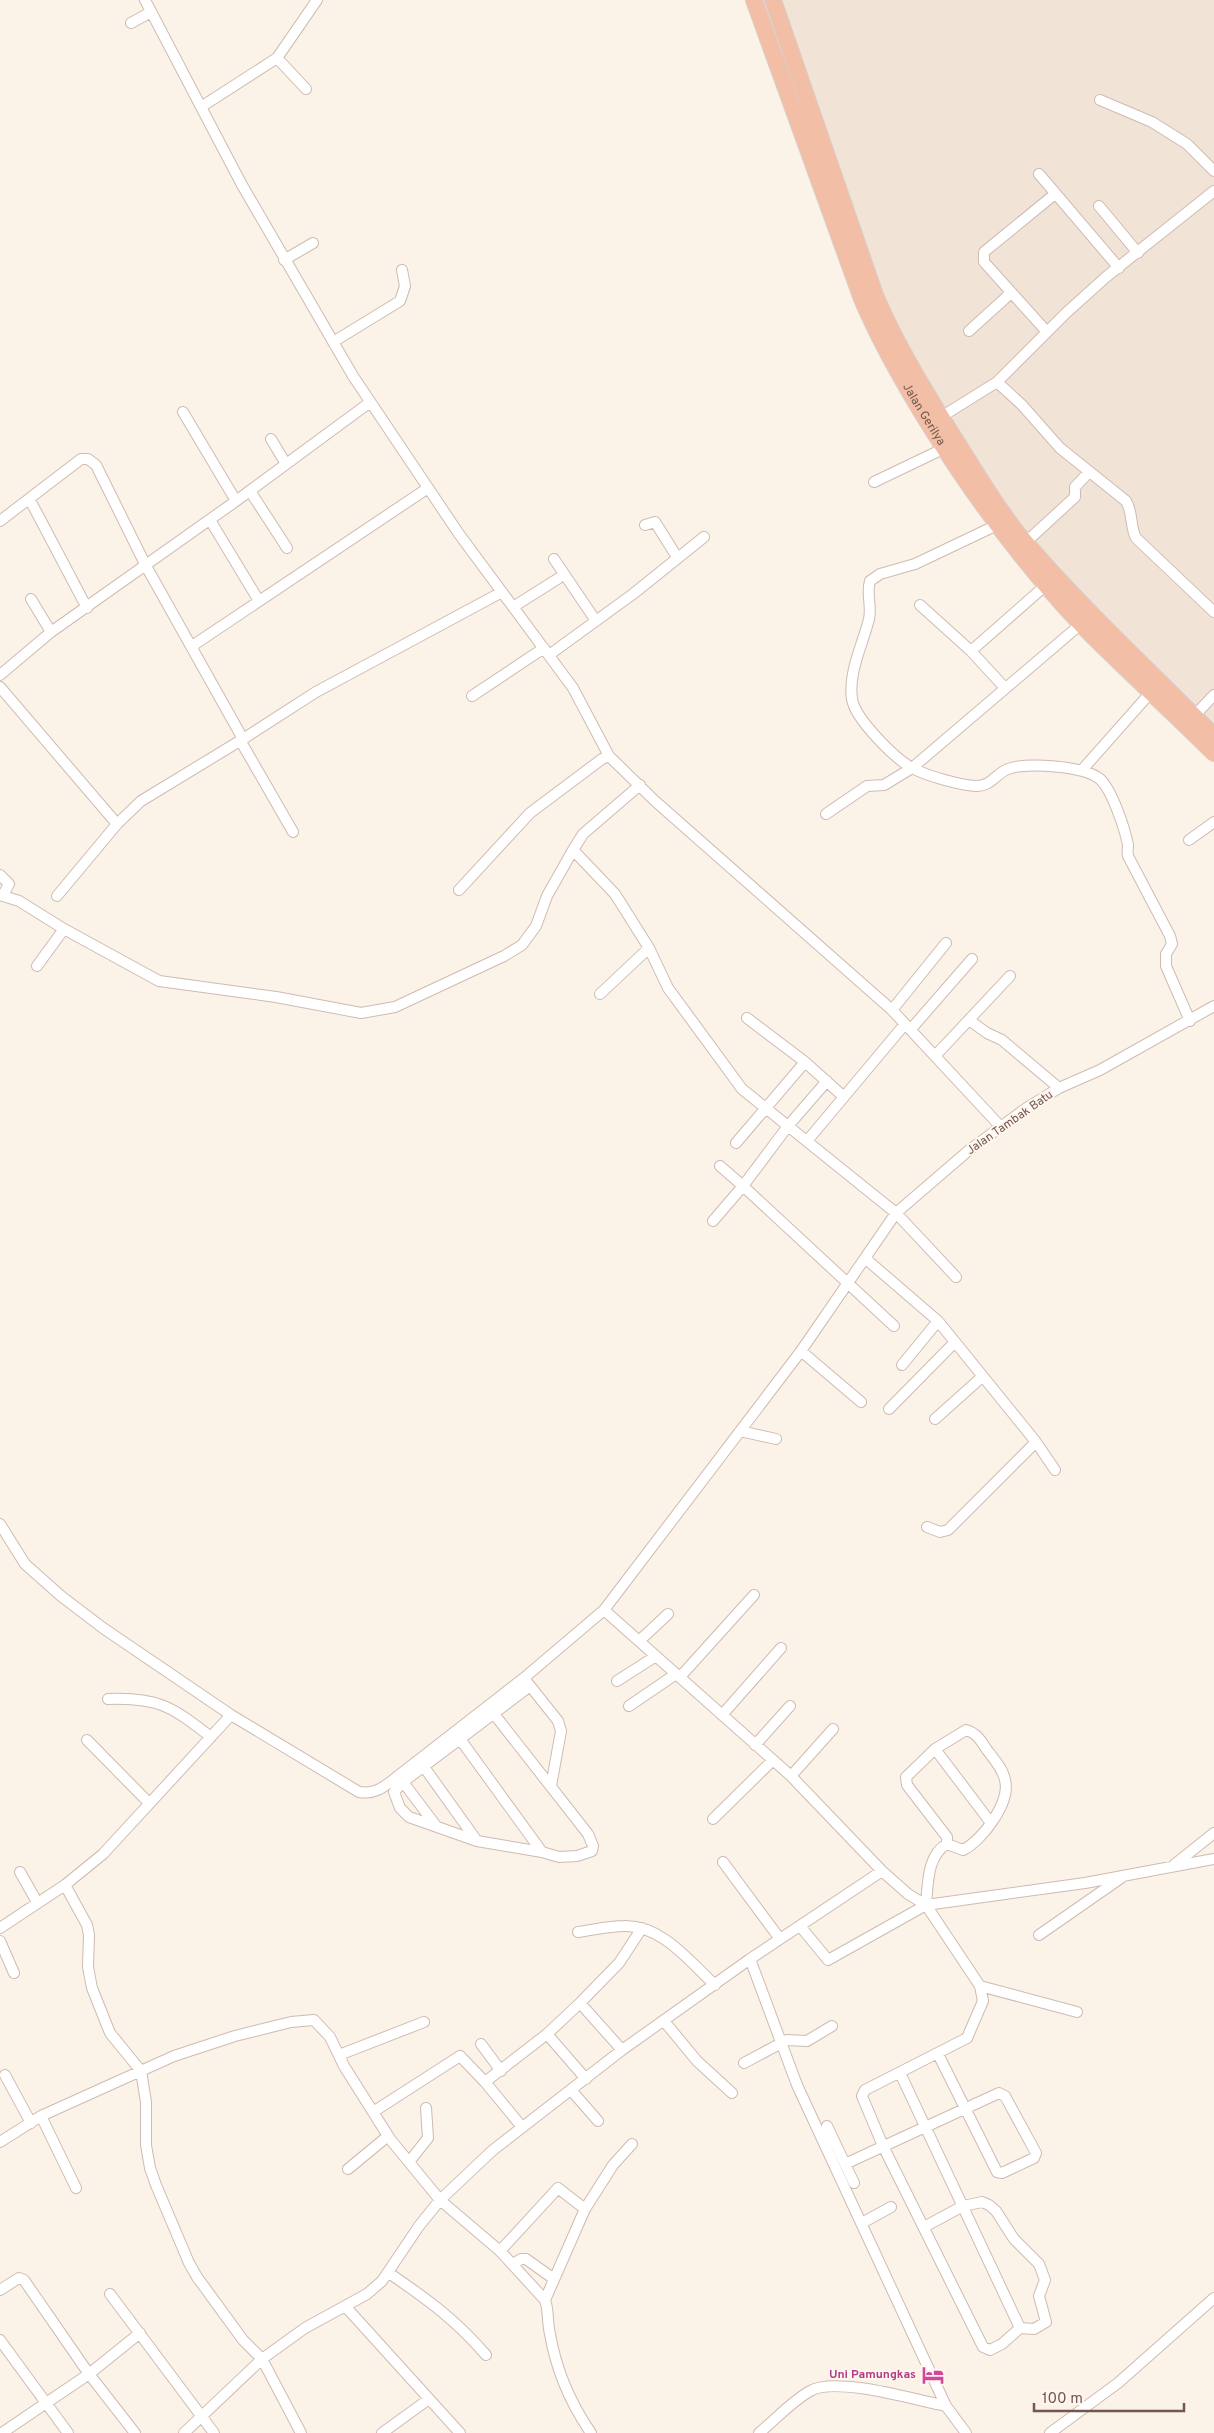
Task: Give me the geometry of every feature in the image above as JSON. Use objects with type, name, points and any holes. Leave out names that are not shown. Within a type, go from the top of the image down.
[{"type":"highway","name":"Jalan Gerilya","points":[[754,0],[885,319],[908,364],[941,417],[981,480],[1068,598],[1214,736]]},
{"type":"highway","name":"Jalan Gerilya","points":[[773,0],[874,328],[945,448],[997,525],[1046,585],[1068,598],[1081,624],[1214,753]]},
{"type":"street","points":[[145,0],[284,260],[369,403],[502,592],[573,688],[609,756],[662,808],[892,1010],[1001,1127]]},
{"type":"street","points":[[201,107],[277,58],[312,2]]},
{"type":"street","points":[[131,23],[151,12]]},
{"type":"street","points":[[277,58],[306,89]]},
{"type":"street","points":[[1100,100],[1152,122],[1187,144],[1214,171]]},
{"type":"street","points":[[1039,174],[1119,268]]},
{"type":"street","points":[[941,417],[997,382],[1047,332],[1119,268],[1214,191]]},
{"type":"street","points":[[1047,332],[984,262],[984,252],[1055,194]]},
{"type":"street","points":[[1099,206],[1138,253]]},
{"type":"street","points":[[284,260],[313,243]]},
{"type":"street","points":[[333,342],[400,300],[405,286],[402,270]]},
{"type":"street","points":[[969,331],[1011,293]]},
{"type":"street","points":[[997,382],[1022,405],[1060,448],[1126,501],[1130,507],[1133,532],[1136,538],[1214,612]]},
{"type":"street","points":[[0,675],[51,632],[236,502],[369,403]]},
{"type":"street","points":[[183,412],[236,502]]},
{"type":"street","points":[[270,439],[286,464]]},
{"type":"street","points":[[874,482],[945,448]]},
{"type":"street","points":[[0,521],[82,459],[88,459],[96,464],[146,566],[192,646],[293,832]]},
{"type":"street","points":[[1026,542],[1075,496],[1075,487],[1089,472]]},
{"type":"street","points":[[192,646],[428,488]]},
{"type":"street","points":[[250,491],[287,548]]},
{"type":"street","points":[[30,500],[87,608]]},
{"type":"street","points":[[210,520],[259,601]]},
{"type":"street","points":[[645,525],[655,522],[677,557]]},
{"type":"street","points":[[997,525],[915,564],[880,574],[870,581],[870,617],[852,680],[852,699],[856,713],[869,729],[912,768],[925,774],[976,786],[988,784],[1005,770],[1036,766],[1082,770],[1100,779],[1116,807],[1127,842],[1128,856],[1170,936],[1172,944],[1165,958],[1166,966],[1190,1020]]},
{"type":"street","points":[[472,696],[596,621],[704,537]]},
{"type":"street","points":[[554,559],[596,621]]},
{"type":"street","points":[[513,607],[560,578]]},
{"type":"street","points":[[971,651],[1046,585]]},
{"type":"street","points":[[57,896],[117,824],[141,801],[242,740],[316,692],[502,592]]},
{"type":"street","points":[[31,599],[51,632]]},
{"type":"street","points":[[920,604],[971,651],[1005,688]]},
{"type":"street","points":[[826,814],[867,786],[884,785],[912,768],[1081,624]]},
{"type":"street","points":[[0,687],[117,824]]},
{"type":"street","points":[[1082,770],[1152,691]]},
{"type":"street","points":[[1194,716],[1214,695]]},
{"type":"street","points":[[459,890],[530,813],[602,759],[609,756]]},
{"type":"street","points":[[0,875],[4,891],[64,929],[149,978],[276,997],[361,1013],[379,1011],[396,1007],[504,956],[522,945],[536,926],[547,896],[583,834],[639,784]]},
{"type":"street","points":[[1189,840],[1214,822]]},
{"type":"street","points":[[573,850],[615,894],[648,948],[668,988],[736,1083],[896,1213],[956,1277]]},
{"type":"street","points":[[37,966],[64,929]]},
{"type":"street","points":[[892,1010],[946,943]]},
{"type":"street","points":[[600,994],[648,948]]},
{"type":"street","points":[[807,1141],[908,1026],[972,959]]},
{"type":"street","points":[[935,1056],[1010,976]]},
{"type":"street","name":"Jalan Tambak Batu","points":[[527,1682],[604,1610],[801,1351],[896,1213],[968,1151],[1059,1088],[1100,1070],[1214,1006]]},
{"type":"street","points":[[747,1018],[805,1062],[844,1097]]},
{"type":"street","points":[[969,1020],[987,1034],[1005,1042],[1059,1088]]},
{"type":"street","points":[[736,1143],[805,1062]]},
{"type":"street","points":[[713,1221],[743,1186],[788,1126],[827,1082]]},
{"type":"street","points":[[720,1166],[894,1326]]},
{"type":"street","points":[[866,1259],[938,1321],[1036,1442],[1055,1470]]},
{"type":"street","points":[[902,1364],[938,1321]]},
{"type":"street","points":[[889,1409],[955,1342]]},
{"type":"street","points":[[801,1351],[861,1402]]},
{"type":"street","points":[[935,1419],[982,1377]]},
{"type":"street","points":[[740,1431],[776,1439]]},
{"type":"street","points":[[927,1527],[940,1532],[948,1530],[1036,1442]]},
{"type":"street","points":[[0,1524],[16,1553],[25,1564],[61,1596],[103,1628],[231,1715],[351,1788],[368,1794],[380,1790],[527,1682]]},
{"type":"street","points":[[629,1706],[678,1676],[754,1595]]},
{"type":"street","points":[[604,1610],[791,1776],[882,1871],[908,1894],[926,1905],[980,1986],[983,2001],[967,2038],[865,2090],[862,2096],[883,2146],[983,2347],[990,2350],[1002,2344],[1020,2328],[1034,2329],[1046,2322],[1039,2296],[1045,2280],[1039,2264],[1020,2246],[990,2205],[982,2202],[963,2206],[924,2227]]},
{"type":"street","points":[[639,1641],[668,1614]]},
{"type":"street","points":[[722,1715],[780,1648]]},
{"type":"street","points":[[617,1681],[656,1656]]},
{"type":"street","points":[[494,1714],[588,1834],[593,1846],[592,1851],[568,1858],[477,1841],[409,1818],[400,1808],[393,1794],[403,1782],[494,1714],[527,1682]]},
{"type":"street","points":[[527,1682],[558,1722],[561,1731],[551,1786]]},
{"type":"street","points":[[108,1698],[143,1698],[168,1706],[210,1737]]},
{"type":"street","points":[[755,1746],[790,1706]]},
{"type":"street","points":[[0,1928],[65,1885],[103,1854],[231,1715]]},
{"type":"street","points":[[791,1776],[833,1729]]},
{"type":"street","points":[[966,1730],[977,1735],[1003,1773],[1006,1784],[1002,1801],[991,1823],[978,1841],[963,1850],[947,1844],[947,1837],[907,1785],[906,1777],[935,1749],[966,1730]]},
{"type":"street","points":[[460,1739],[542,1852]]},
{"type":"street","points":[[87,1740],[149,1804]]},
{"type":"street","points":[[935,1749],[991,1823]]},
{"type":"street","points":[[713,1819],[772,1761]]},
{"type":"street","points":[[424,1767],[477,1841]]},
{"type":"street","points":[[403,1782],[437,1827]]},
{"type":"street","points":[[1173,1866],[1214,1833]]},
{"type":"street","points":[[926,1905],[928,1879],[936,1852],[947,1844]]},
{"type":"street","points":[[800,1926],[828,1960],[926,1905],[985,1897],[1025,1889],[1085,1882],[1214,1859]]},
{"type":"street","points":[[723,1862],[780,1939]]},
{"type":"street","points":[[184,2433],[262,2359],[305,2328],[367,2294],[389,2273],[419,2226],[440,2200],[493,2150],[622,2050],[780,1939],[882,1871]]},
{"type":"street","points":[[20,1872],[37,1902]]},
{"type":"street","points":[[1039,1935],[1112,1883],[1131,1873]]},
{"type":"street","points":[[65,1885],[87,1925],[89,1936],[88,1967],[91,1981],[110,2033],[141,2071],[146,2102],[150,2168],[189,2263],[243,2340],[262,2359],[301,2433]]},
{"type":"street","points":[[578,1932],[625,1926],[642,1928],[661,1936],[715,1985]]},
{"type":"street","points":[[485,2082],[547,2034],[580,2003],[619,1963],[642,1928]]},
{"type":"street","points":[[0,1941],[14,1973]]},
{"type":"street","points":[[750,1960],[797,2085],[946,2406],[966,2433]]},
{"type":"street","points":[[980,1986],[1077,2012]]},
{"type":"street","points":[[580,2003],[622,2050]]},
{"type":"street","points":[[0,2142],[41,2116],[174,2056],[235,2036],[307,2020],[320,2024],[330,2037],[388,2136],[409,2162],[440,2200],[500,2251],[545,2300],[548,2309],[550,2334],[566,2387],[578,2414],[591,2433]]},
{"type":"street","points":[[664,2021],[697,2061],[732,2093]]},
{"type":"street","points":[[339,2054],[424,2022]]},
{"type":"street","points":[[744,2063],[787,2040],[807,2041],[832,2026]]},
{"type":"street","points":[[547,2034],[586,2079]]},
{"type":"street","points":[[481,2044],[501,2070]]},
{"type":"street","points":[[845,2164],[966,2107],[1002,2094],[1036,2156],[999,2174],[992,2166],[966,2107],[938,2054]]},
{"type":"street","points":[[373,2112],[456,2057],[463,2058],[522,2127]]},
{"type":"street","points":[[900,2073],[1020,2328]]},
{"type":"street","points":[[5,2075],[31,2123]]},
{"type":"street","points":[[571,2090],[598,2121]]},
{"type":"street","points":[[409,2162],[428,2138],[425,2117],[426,2108]]},
{"type":"street","points":[[41,2116],[76,2188]]},
{"type":"street","points":[[826,2126],[854,2183]]},
{"type":"street","points":[[348,2169],[388,2136]]},
{"type":"street","points":[[545,2300],[586,2209],[613,2165],[632,2144]]},
{"type":"street","points":[[500,2251],[558,2188],[586,2209]]},
{"type":"street","points":[[862,2223],[891,2208]]},
{"type":"street","points":[[513,2264],[521,2259],[526,2259],[554,2280]]},
{"type":"street","points":[[389,2273],[442,2310],[462,2328],[486,2355]]},
{"type":"street","points":[[0,2290],[19,2278],[32,2288],[89,2374],[135,2433]]},
{"type":"street","points":[[110,2294],[214,2433]]},
{"type":"street","points":[[1050,2433],[1118,2382],[1214,2298]]},
{"type":"street","points":[[345,2306],[460,2433]]},
{"type":"street","points":[[0,2428],[3,2433],[89,2374],[140,2333]]},
{"type":"street","points":[[0,2340],[68,2433]]},
{"type":"street","points":[[761,2433],[798,2401],[811,2391],[822,2386],[851,2387],[946,2406]]},
{"type":"street","points":[[382,2433],[429,2399]]},
{"type":"shaded area","points":[[772,0],[1214,0],[1214,735],[1026,542],[922,388],[832,168]]},
{"type":"place","name":"Uni Pamungkas","points":[[933,2375]]}]
